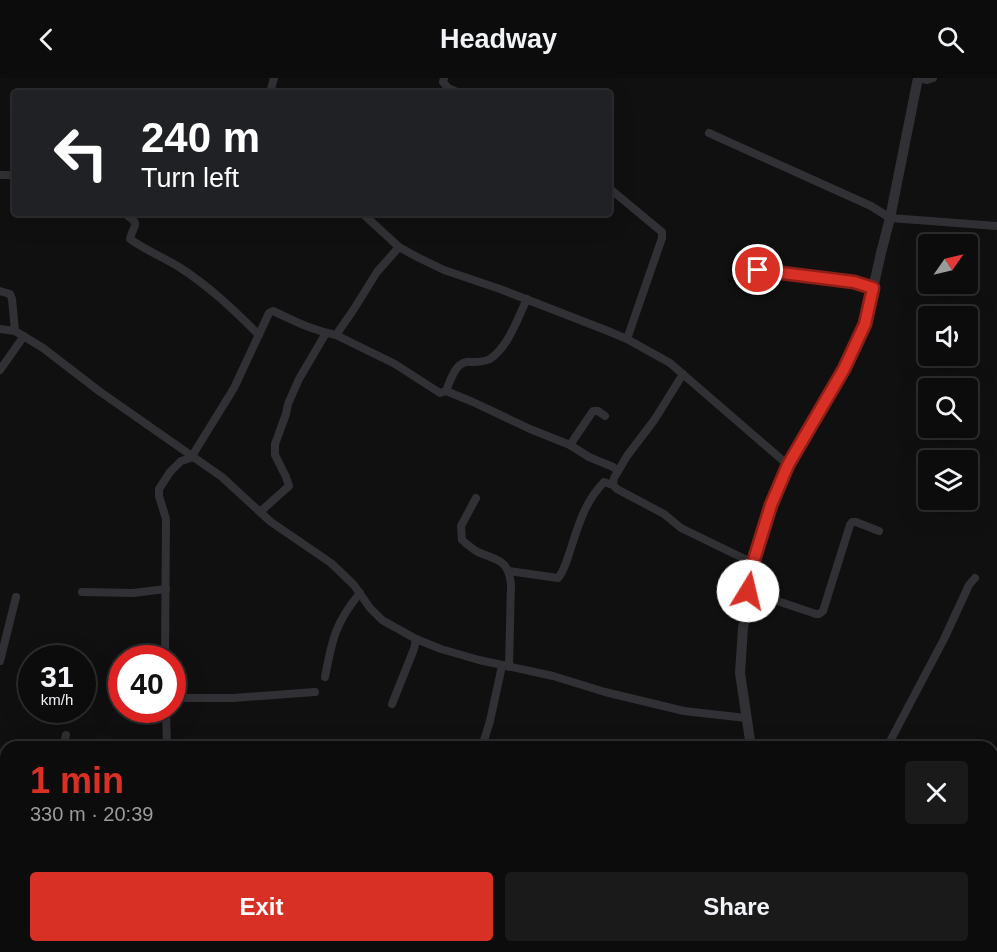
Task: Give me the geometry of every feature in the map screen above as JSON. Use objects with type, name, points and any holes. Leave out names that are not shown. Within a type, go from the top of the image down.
[{"type":"street","points":[[444,78],[443,82],[452,90]]},
{"type":"street","points":[[750,741],[740,673],[743,628],[753,563],[771,505],[788,465],[844,369],[865,324],[890,218],[918,78],[927,80],[933,78]]},
{"type":"street","points":[[709,133],[871,206],[890,218],[997,226]]},
{"type":"street","points":[[612,190],[662,232],[662,238],[627,339]]},
{"type":"street","points":[[128,216],[136,224],[130,239],[201,281],[259,335]]},
{"type":"street","points":[[365,216],[399,247],[444,270],[527,299],[627,339],[670,363],[788,465]]},
{"type":"street","points":[[260,512],[289,486],[275,455],[275,444],[299,379],[331,334],[354,309],[377,272],[399,247]]},
{"type":"street","points":[[742,267],[854,282],[873,288]]},
{"type":"street","points":[[0,291],[10,294],[12,299],[15,330]]},
{"type":"street","points":[[446,391],[462,363],[485,361],[501,348],[510,335],[527,299]]},
{"type":"street","points":[[165,645],[166,519],[159,489],[170,472],[181,461],[193,457],[234,387],[269,313],[273,311],[308,327],[331,334],[394,364],[440,393],[446,391],[473,402],[570,445],[618,471]]},
{"type":"street","points":[[0,329],[15,330],[43,348],[99,391],[222,477],[271,522],[331,563],[354,585],[370,608],[382,620],[416,639],[469,658],[553,676],[605,692],[684,711],[746,718]]},
{"type":"street","points":[[0,370],[24,336]]},
{"type":"street","points":[[613,485],[614,478],[627,456],[656,419],[683,374]]},
{"type":"street","points":[[570,445],[593,411],[598,411],[605,416]]},
{"type":"street","points":[[509,571],[558,578],[562,573],[583,512],[593,494],[604,482],[664,514],[681,528],[753,563]]},
{"type":"street","points":[[476,498],[461,525],[462,540],[475,550],[500,561],[509,571],[511,584],[505,666],[484,741]]},
{"type":"street","points":[[748,591],[819,614],[823,611],[852,522],[879,531]]},
{"type":"street","points":[[890,741],[944,639],[969,585],[975,578]]},
{"type":"street","points":[[82,592],[133,593],[166,589]]},
{"type":"street","points":[[325,677],[330,648],[337,627],[348,607],[360,593]]},
{"type":"street","points":[[0,661],[16,597]]},
{"type":"street","points":[[393,704],[416,639]]},
{"type":"street","points":[[186,698],[233,698],[315,692]]},
{"type":"street","points":[[166,723],[167,741]]},
{"type":"street","points":[[64,741],[66,735]]},
{"type":"route","points":[[748,591],[753,563],[771,505],[788,465],[844,369],[865,324],[873,288],[854,282],[758,270]]}]
